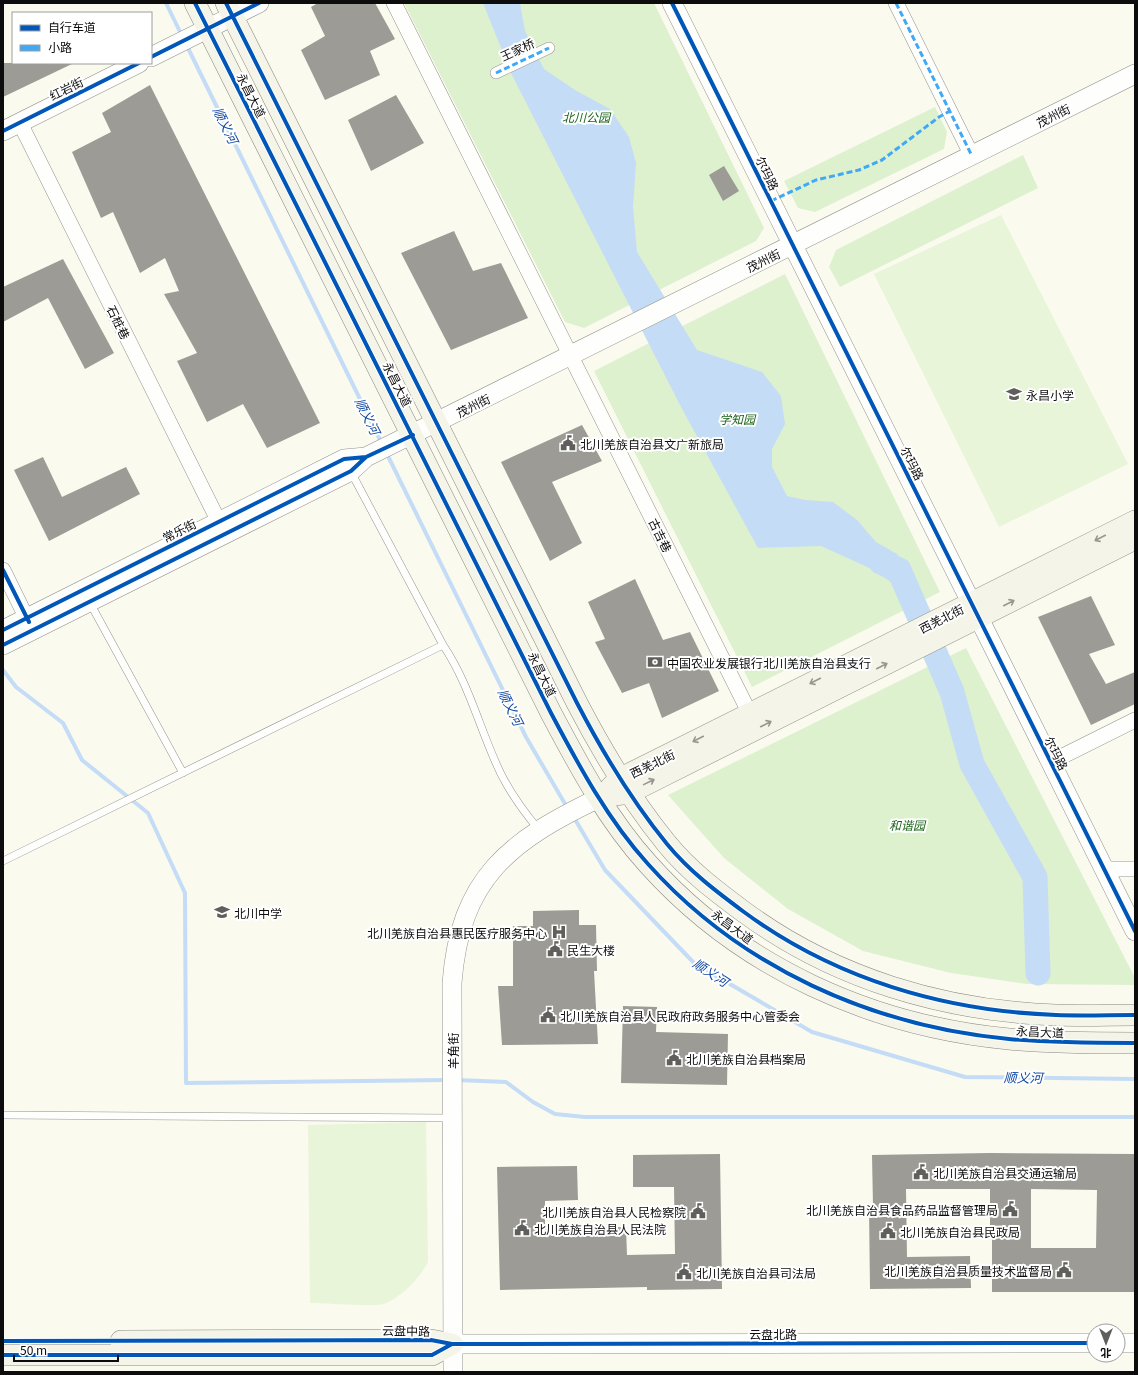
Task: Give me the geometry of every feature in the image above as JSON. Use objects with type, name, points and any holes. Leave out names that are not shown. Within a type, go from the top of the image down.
[{"type":"main road","name":"永昌大道","points":[[195,3],[201,32],[405,439],[580,769],[616,824],[647,864],[682,899],[754,955],[792,977],[834,997],[874,1012],[914,1024],[959,1033],[1054,1043],[1135,1043]]},
{"type":"main road","name":"永昌大道","points":[[229,10],[576,703],[605,757],[624,786],[668,845],[700,879],[770,932],[845,971],[898,990],[964,1005],[1011,1012],[1056,1015],[1135,1015]]},
{"type":"main road","name":"西羌北街","points":[[599,798],[975,610],[1135,521]]},
{"type":"main road","name":"西羌北街","points":[[975,610],[1135,539]]},
{"type":"main road","name":"西羌北街","points":[[624,786],[750,714],[916,640]]},
{"type":"main road","name":"云盘中路","points":[[3,1341],[431,1340],[452,1344]]},
{"type":"main road","name":"云盘中路","points":[[3,1355],[432,1355],[452,1344]]},
{"type":"street","points":[[158,53],[201,32],[229,10],[259,3]]},
{"type":"street","name":"古吉巷","points":[[394,3],[750,714]]},
{"type":"street","name":"尔玛路","points":[[672,3],[1135,931]]},
{"type":"street","points":[[896,3],[972,156]]},
{"type":"street","name":"王家桥","points":[[496,73],[549,48]]},
{"type":"street","name":"红岩街","points":[[3,131],[137,64]]},
{"type":"street","name":"茂州街","points":[[405,439],[1135,74]]},
{"type":"street","name":"石桩巷","points":[[20,123],[219,522]]},
{"type":"street","name":"常乐街","points":[[3,645],[30,624],[219,522],[344,459],[366,457],[405,439]]},
{"type":"street","name":"常乐街","points":[[3,630],[30,624],[89,602],[351,472],[366,457]]},
{"type":"street","points":[[3,570],[30,624]]},
{"type":"street","points":[[1051,762],[1135,720]]},
{"type":"street","name":"羊角街","points":[[453,1372],[452,1069],[454,962],[458,938],[465,914],[490,873],[508,854],[544,827],[599,798]]},
{"type":"street","points":[[1104,869],[1135,869]]},
{"type":"street","name":"云盘北路","points":[[452,1344],[1086,1343]]},
{"type":"lane","points":[[351,472],[443,645],[458,667],[501,774],[522,810],[544,827]]},
{"type":"lane","points":[[89,602],[182,773]]},
{"type":"lane","points":[[3,861],[443,645]]},
{"type":"lane","points":[[3,1115],[452,1118]]},
{"type":"green space","name":"北川公园","points":[[404,3],[654,3],[764,228],[756,241],[584,328],[565,322]]},
{"type":"green space","points":[[935,107],[947,132],[944,149],[815,212],[798,208],[784,181]]},
{"type":"green space","points":[[1023,155],[1038,188],[840,287],[829,267],[836,250]]},
{"type":"green space","points":[[1001,215],[1128,464],[999,527],[874,274]]},
{"type":"green space","name":"学知园","points":[[785,274],[940,592],[752,687],[594,371]]},
{"type":"green space","name":"和谐园","points":[[966,648],[1135,978],[1135,985],[1027,984],[951,973],[863,951],[788,909],[724,858],[668,795]]},
{"type":"green space","points":[[426,1122],[428,1262],[415,1281],[404,1292],[384,1304],[360,1305],[310,1303],[308,1125]]},
{"type":"water","points":[[483,3],[520,3],[525,31],[544,69],[575,90],[610,109],[629,137],[636,163],[633,207],[637,252],[697,350],[762,372],[781,396],[785,424],[772,449],[772,467],[787,496],[805,500],[833,502],[857,520],[876,542],[897,554],[913,577],[899,588],[874,570],[821,546],[758,548],[681,407],[512,75]]},
{"type":"building","points":[[318,3],[375,3],[395,39],[370,51],[380,75],[325,100],[301,50],[325,36],[311,7]]},
{"type":"building","points":[[3,63],[72,64],[3,97]]},
{"type":"building","points":[[150,85],[320,423],[267,448],[243,404],[207,422],[177,361],[197,353],[164,294],[179,291],[165,258],[140,273],[113,212],[101,218],[72,152],[111,132],[102,113]]},
{"type":"building","points":[[396,95],[424,143],[371,171],[348,120]]},
{"type":"building","points":[[724,166],[739,191],[723,201],[709,175]]},
{"type":"building","points":[[454,231],[473,271],[501,263],[528,318],[451,350],[401,253]]},
{"type":"building","points":[[63,259],[114,353],[85,369],[48,298],[3,322],[3,287]]},
{"type":"building","points":[[582,425],[602,461],[552,482],[582,543],[550,561],[501,462]]},
{"type":"building","points":[[43,457],[62,497],[126,467],[140,494],[49,541],[14,470]]},
{"type":"building","name":"中国农业发展银行北川羌族自治县支行","points":[[635,579],[663,640],[690,632],[719,691],[662,718],[649,683],[622,693],[595,642],[605,639],[588,602]]},
{"type":"building","points":[[1091,596],[1115,645],[1089,654],[1106,684],[1135,672],[1135,704],[1091,725],[1038,617]]},
{"type":"building","points":[[579,910],[579,925],[596,925],[597,971],[594,971],[598,1044],[502,1045],[498,986],[513,986],[513,926],[533,926],[533,911]]},
{"type":"building","name":"北川羌族自治县档案局","points":[[623,1006],[657,1007],[656,1032],[728,1034],[727,1085],[621,1083]]},
{"type":"building","points":[[990,1153],[1135,1154],[1135,1292],[992,1292],[990,1189],[906,1189],[907,1257],[970,1256],[971,1288],[870,1289],[869,1206],[873,1206],[872,1155]],"holes":[[[1031,1189],[1097,1190],[1096,1248],[1031,1248]]]},
{"type":"building","points":[[720,1154],[722,1289],[647,1290],[647,1287],[500,1290],[497,1167],[577,1166],[578,1200],[545,1201],[545,1229],[626,1227],[627,1255],[675,1254],[674,1187],[633,1187],[633,1155]]},
{"type":"waterway","name":"顺义河","points":[[166,3],[182,36]]},
{"type":"waterway","name":"顺义河","points":[[186,44],[382,444]]},
{"type":"waterway","name":"顺义河","points":[[386,452],[526,737],[568,809]]},
{"type":"waterway","points":[[881,562],[899,570],[952,692],[972,764],[1035,877],[1038,973]]},
{"type":"waterway","points":[[3,670],[16,687],[63,723],[82,760],[148,813],[185,893],[186,1083],[448,1080]]},
{"type":"waterway","name":"顺义河","points":[[573,816],[605,870],[694,963],[812,1032],[965,1077],[1135,1079]]},
{"type":"waterway","points":[[457,1080],[506,1082],[533,1102],[555,1114],[585,1117],[1135,1117]]},
{"type":"marked path","points":[[896,3],[972,156]]},
{"type":"marked path","points":[[496,73],[549,48]]},
{"type":"marked path","points":[[771,201],[816,180],[859,170],[882,160],[939,117],[950,111]]},
{"type":"cycle path","points":[[195,3],[572,753],[607,811],[633,847],[648,864],[685,901],[724,933],[767,962],[812,986],[859,1005],[908,1021],[958,1032],[1009,1039],[1056,1042],[1135,1043]]},
{"type":"cycle path","points":[[226,3],[577,703],[607,758],[641,810],[667,844],[694,872],[744,912],[815,956],[853,973],[892,987],[973,1007],[1056,1015],[1135,1015]]},
{"type":"cycle path","points":[[152,56],[259,3]]},
{"type":"cycle path","points":[[672,3],[1135,931]]},
{"type":"cycle path","points":[[3,131],[137,64]]},
{"type":"cycle path","points":[[3,645],[351,471],[366,457],[413,435]]},
{"type":"cycle path","points":[[3,630],[344,459],[366,457]]},
{"type":"cycle path","points":[[3,570],[29,622]]},
{"type":"cycle path","points":[[3,1341],[431,1340],[452,1344],[1086,1343]]},
{"type":"cycle path","points":[[3,1355],[432,1355],[452,1344]]},
{"type":"place","name":"永昌小学","points":[[1014,394]]},
{"type":"place","name":"北川羌族自治县文广新旅局","points":[[568,443]]},
{"type":"place","name":"中国农业发展银行北川羌族自治县支行","points":[[655,662]]},
{"type":"place","name":"北川中学","points":[[222,912]]},
{"type":"place","name":"北川羌族自治县惠民医疗服务中心","points":[[559,932]]},
{"type":"place","name":"民生大楼","points":[[555,949]]},
{"type":"place","name":"北川羌族自治县人民政府政务服务中心管委会","points":[[548,1015]]},
{"type":"place","name":"北川羌族自治县档案局","points":[[674,1058]]},
{"type":"place","name":"北川羌族自治县交通运输局","points":[[921,1172]]},
{"type":"place","name":"北川羌族自治县食品药品监督管理局","points":[[1010,1209]]},
{"type":"place","name":"北川羌族自治县人民检察院","points":[[698,1211]]},
{"type":"place","name":"北川羌族自治县人民法院","points":[[522,1228]]},
{"type":"place","name":"北川羌族自治县民政局","points":[[888,1231]]},
{"type":"place","name":"北川羌族自治县质量技术监督局","points":[[1064,1270]]},
{"type":"place","name":"北川羌族自治县司法局","points":[[684,1272]]}]
